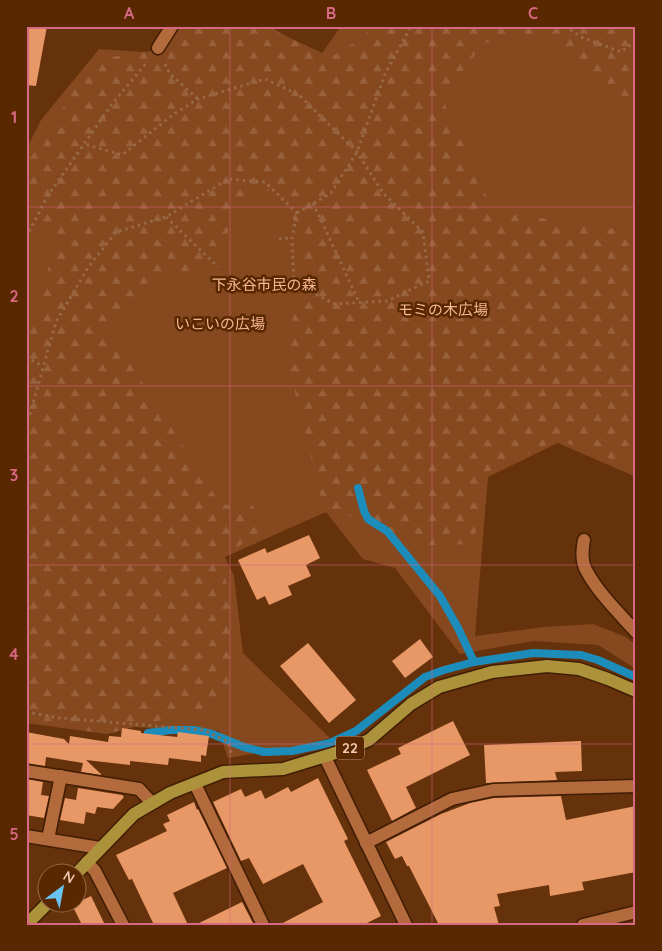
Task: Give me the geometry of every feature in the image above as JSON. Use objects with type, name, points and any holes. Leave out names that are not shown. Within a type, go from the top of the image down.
[{"type":"main road","name":"22","points":[[87,862],[134,814],[170,793],[223,772],[283,769],[325,757],[369,740],[411,704],[439,687],[492,672],[547,666],[579,669],[636,691]]},
{"type":"main road","points":[[26,925],[38,913]]},
{"type":"street","points":[[158,48],[172,26]]},
{"type":"street","points":[[584,540],[582,553],[586,569],[603,594],[636,632]]},
{"type":"street","points":[[325,757],[406,925]]},
{"type":"street","points":[[26,770],[139,789],[152,803]]},
{"type":"street","points":[[48,839],[61,776]]},
{"type":"street","points":[[196,784],[263,925]]},
{"type":"street","points":[[366,843],[452,799],[493,790],[636,786]]},
{"type":"street","points":[[26,836],[100,848]]},
{"type":"street","points":[[87,862],[95,871],[123,925]]},
{"type":"street","points":[[583,925],[636,912]]},
{"type":"path","points":[[85,144],[122,155],[174,114],[198,99],[265,79],[299,95],[357,152],[382,193],[423,232],[429,281],[387,301],[335,304],[294,284],[292,238],[297,213],[330,192],[357,152],[385,74],[412,26]]},
{"type":"path","points":[[565,26],[581,37],[621,52],[636,41]]},
{"type":"path","points":[[26,237],[47,197],[112,104],[158,48],[170,74],[198,99]]},
{"type":"path","points":[[26,420],[30,414],[56,322],[87,269],[116,232],[166,217],[228,178],[265,182],[297,213]]},
{"type":"path","points":[[313,203],[359,303]]},
{"type":"path","points":[[166,217],[218,267]]},
{"type":"path","points":[[279,239],[292,238]]},
{"type":"path","points":[[26,357],[43,366]]},
{"type":"path","points":[[26,712],[60,718],[204,730],[228,742],[238,772]]},
{"type":"green space","name":"下永谷市民の森","points":[[180,26],[269,26],[320,56],[341,26],[636,26],[636,477],[558,443],[488,477],[475,636],[544,627],[593,624],[626,637],[636,645],[636,669],[598,645],[533,641],[460,654],[395,568],[363,559],[326,512],[225,557],[234,576],[243,653],[330,738],[294,747],[228,758],[219,731],[26,722],[26,150],[41,120],[99,49],[161,53]]},
{"type":"green space","name":"下永谷市民の森","points":[[188,26],[264,26],[331,57],[365,36],[369,26],[636,26],[636,99],[630,105],[539,37],[484,43],[442,98],[493,211],[636,232],[636,468],[558,440],[485,474],[474,544],[426,545],[323,506],[289,368],[293,315],[306,275],[287,193],[247,189],[214,263],[144,287],[109,331],[221,505],[251,504],[269,531],[221,555],[236,633],[227,694],[201,710],[107,734],[26,723],[26,336],[29,336],[54,248],[26,180],[26,165],[88,69],[105,58],[171,48]]},
{"type":"building","points":[[26,26],[47,26],[36,86],[26,85]]},
{"type":"building","points":[[309,535],[320,558],[306,565],[311,576],[288,586],[292,595],[269,605],[265,596],[257,600],[238,560],[265,548],[267,553]]},
{"type":"building","points":[[420,639],[433,657],[405,678],[392,661]]},
{"type":"building","points":[[308,643],[356,700],[329,723],[280,666]]},
{"type":"building","points":[[453,721],[470,755],[406,787],[416,808],[392,821],[367,770],[401,754],[398,748]]},
{"type":"building","points":[[122,728],[141,731],[141,733],[177,737],[178,732],[209,736],[206,756],[201,755],[201,762],[169,758],[168,765],[130,761],[130,765],[86,760],[102,775],[81,772],[83,763],[46,757],[45,766],[26,763],[26,732],[64,739],[69,744],[70,736],[108,742],[109,736],[121,737]]},
{"type":"building","points":[[581,741],[582,771],[555,772],[557,780],[486,783],[484,745]]},
{"type":"building","points":[[318,778],[348,839],[344,841],[381,916],[363,925],[279,925],[323,902],[303,864],[263,884],[249,858],[241,861],[213,802],[241,789],[245,797],[261,790],[265,799],[288,787],[291,792]]},
{"type":"building","points":[[26,779],[43,782],[41,795],[49,796],[44,818],[26,815]]},
{"type":"building","points":[[78,788],[122,795],[124,797],[113,809],[97,807],[95,814],[86,812],[84,824],[60,820],[65,798],[76,800]]},
{"type":"building","points":[[561,796],[566,820],[636,806],[636,872],[582,882],[584,890],[550,896],[549,885],[497,894],[500,906],[494,907],[499,925],[439,925],[409,866],[407,866],[402,856],[395,859],[386,842],[441,814],[470,803],[494,798]]},
{"type":"building","points":[[194,802],[227,868],[173,893],[188,925],[154,925],[132,879],[129,880],[116,855],[167,831],[163,824],[170,821],[167,815]]},
{"type":"building","points":[[91,896],[105,925],[82,925],[76,914],[88,914],[88,897]]},
{"type":"building","points":[[242,902],[254,925],[195,925]]},
{"type":"waterway","points":[[358,488],[368,519],[387,531],[440,596],[474,662]]},
{"type":"waterway","points":[[148,733],[194,730],[212,734],[244,747],[264,752],[292,751],[330,743],[356,731],[425,677],[474,662],[533,653],[581,655],[598,660],[636,677]]},
{"type":"park label","name":"モミの木広場","points":[[443,310]]},
{"type":"park label","name":"いこいの広場","points":[[220,324]]}]
